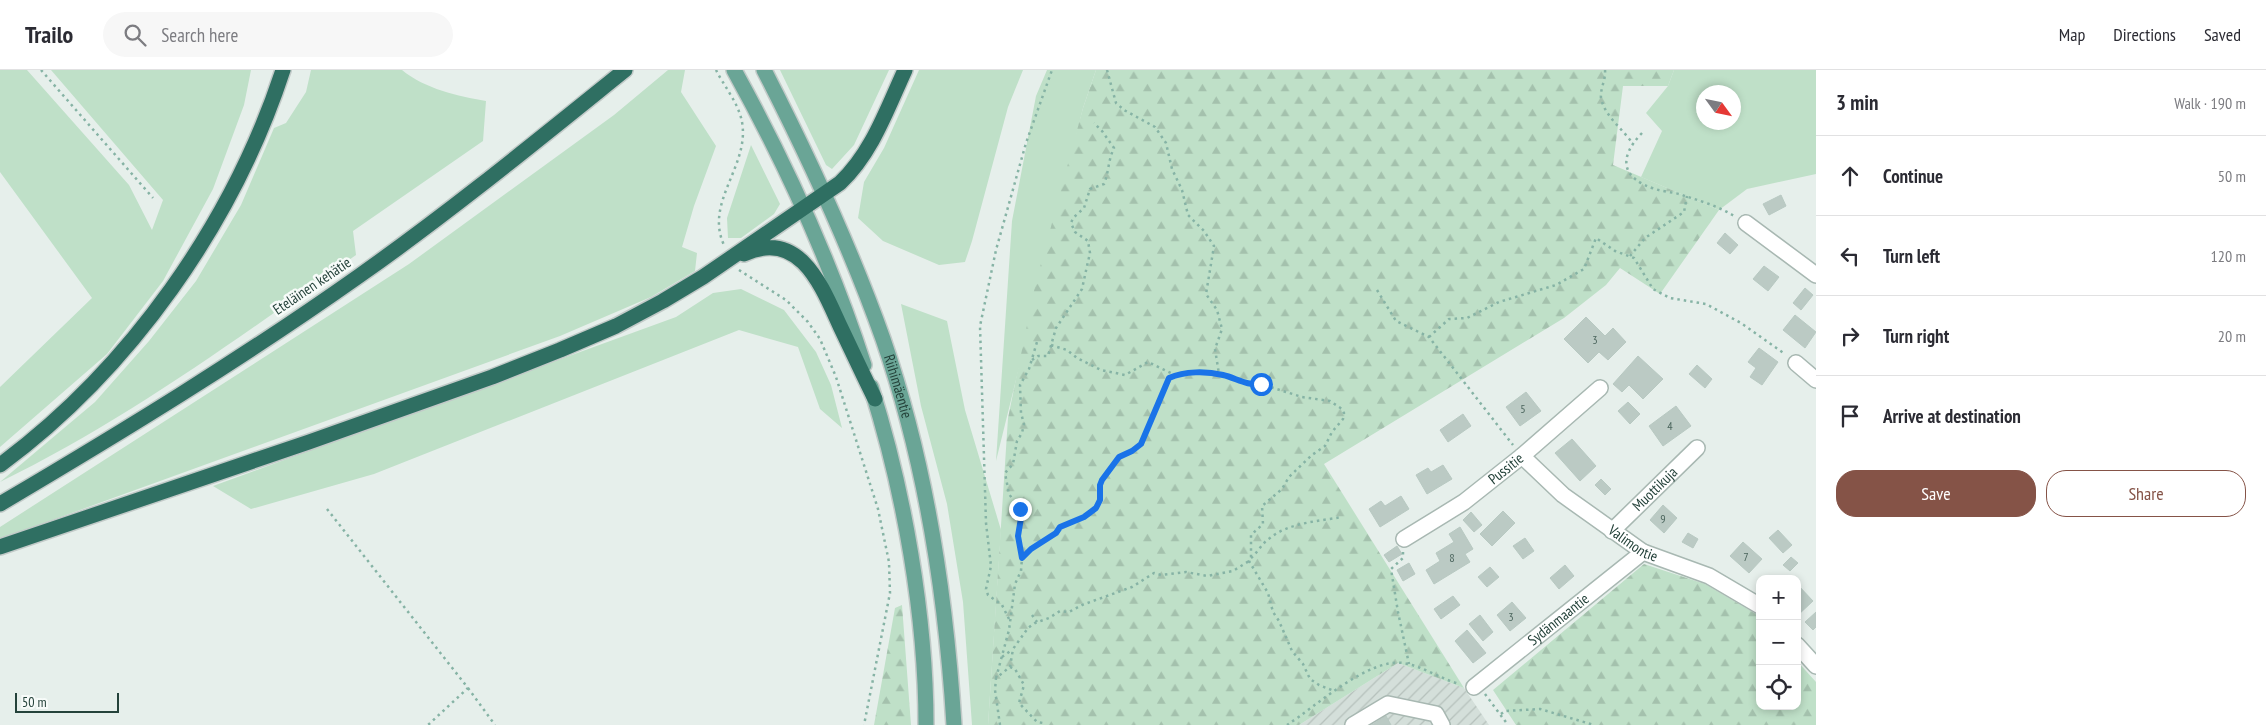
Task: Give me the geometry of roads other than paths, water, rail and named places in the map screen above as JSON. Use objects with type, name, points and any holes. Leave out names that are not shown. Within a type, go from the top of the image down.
[{"type":"highway","points":[[0,465],[96,381],[125,349],[157,308],[236,184],[267,115],[283,70]]},
{"type":"highway","name":"Eteläinen kehätie","points":[[0,504],[218,372],[359,276],[450,209],[625,70]]},
{"type":"highway","points":[[0,547],[492,377],[616,326],[663,301],[720,265],[840,183],[853,170],[866,151],[905,70]]},
{"type":"highway","points":[[720,265],[760,248],[774,248],[786,251],[808,266],[824,290],[875,399]]},
{"type":"main road","name":"Riihimäentie","points":[[734,70],[754,105],[803,207],[839,294],[875,399],[908,538],[919,614],[926,722]]},
{"type":"main road","name":"Riihimäentie","points":[[764,70],[825,192],[884,341],[916,457],[936,556],[950,662],[954,725]]},
{"type":"street","points":[[1746,224],[1816,275]]},
{"type":"street","points":[[1796,363],[1816,380]]},
{"type":"street","name":"Pussitie","points":[[1404,538],[1464,502],[1522,456],[1600,388]]},
{"type":"street","name":"Muottikuja","points":[[1612,531],[1697,448]]},
{"type":"street","name":"Valimontie","points":[[1522,456],[1563,495],[1643,552],[1709,576],[1756,604]]},
{"type":"street","name":"Sydänmaantie","points":[[1474,687],[1643,552]]},
{"type":"street","points":[[1801,649],[1816,666]]},
{"type":"street","points":[[1353,725],[1388,704],[1436,714],[1442,725]]}]
